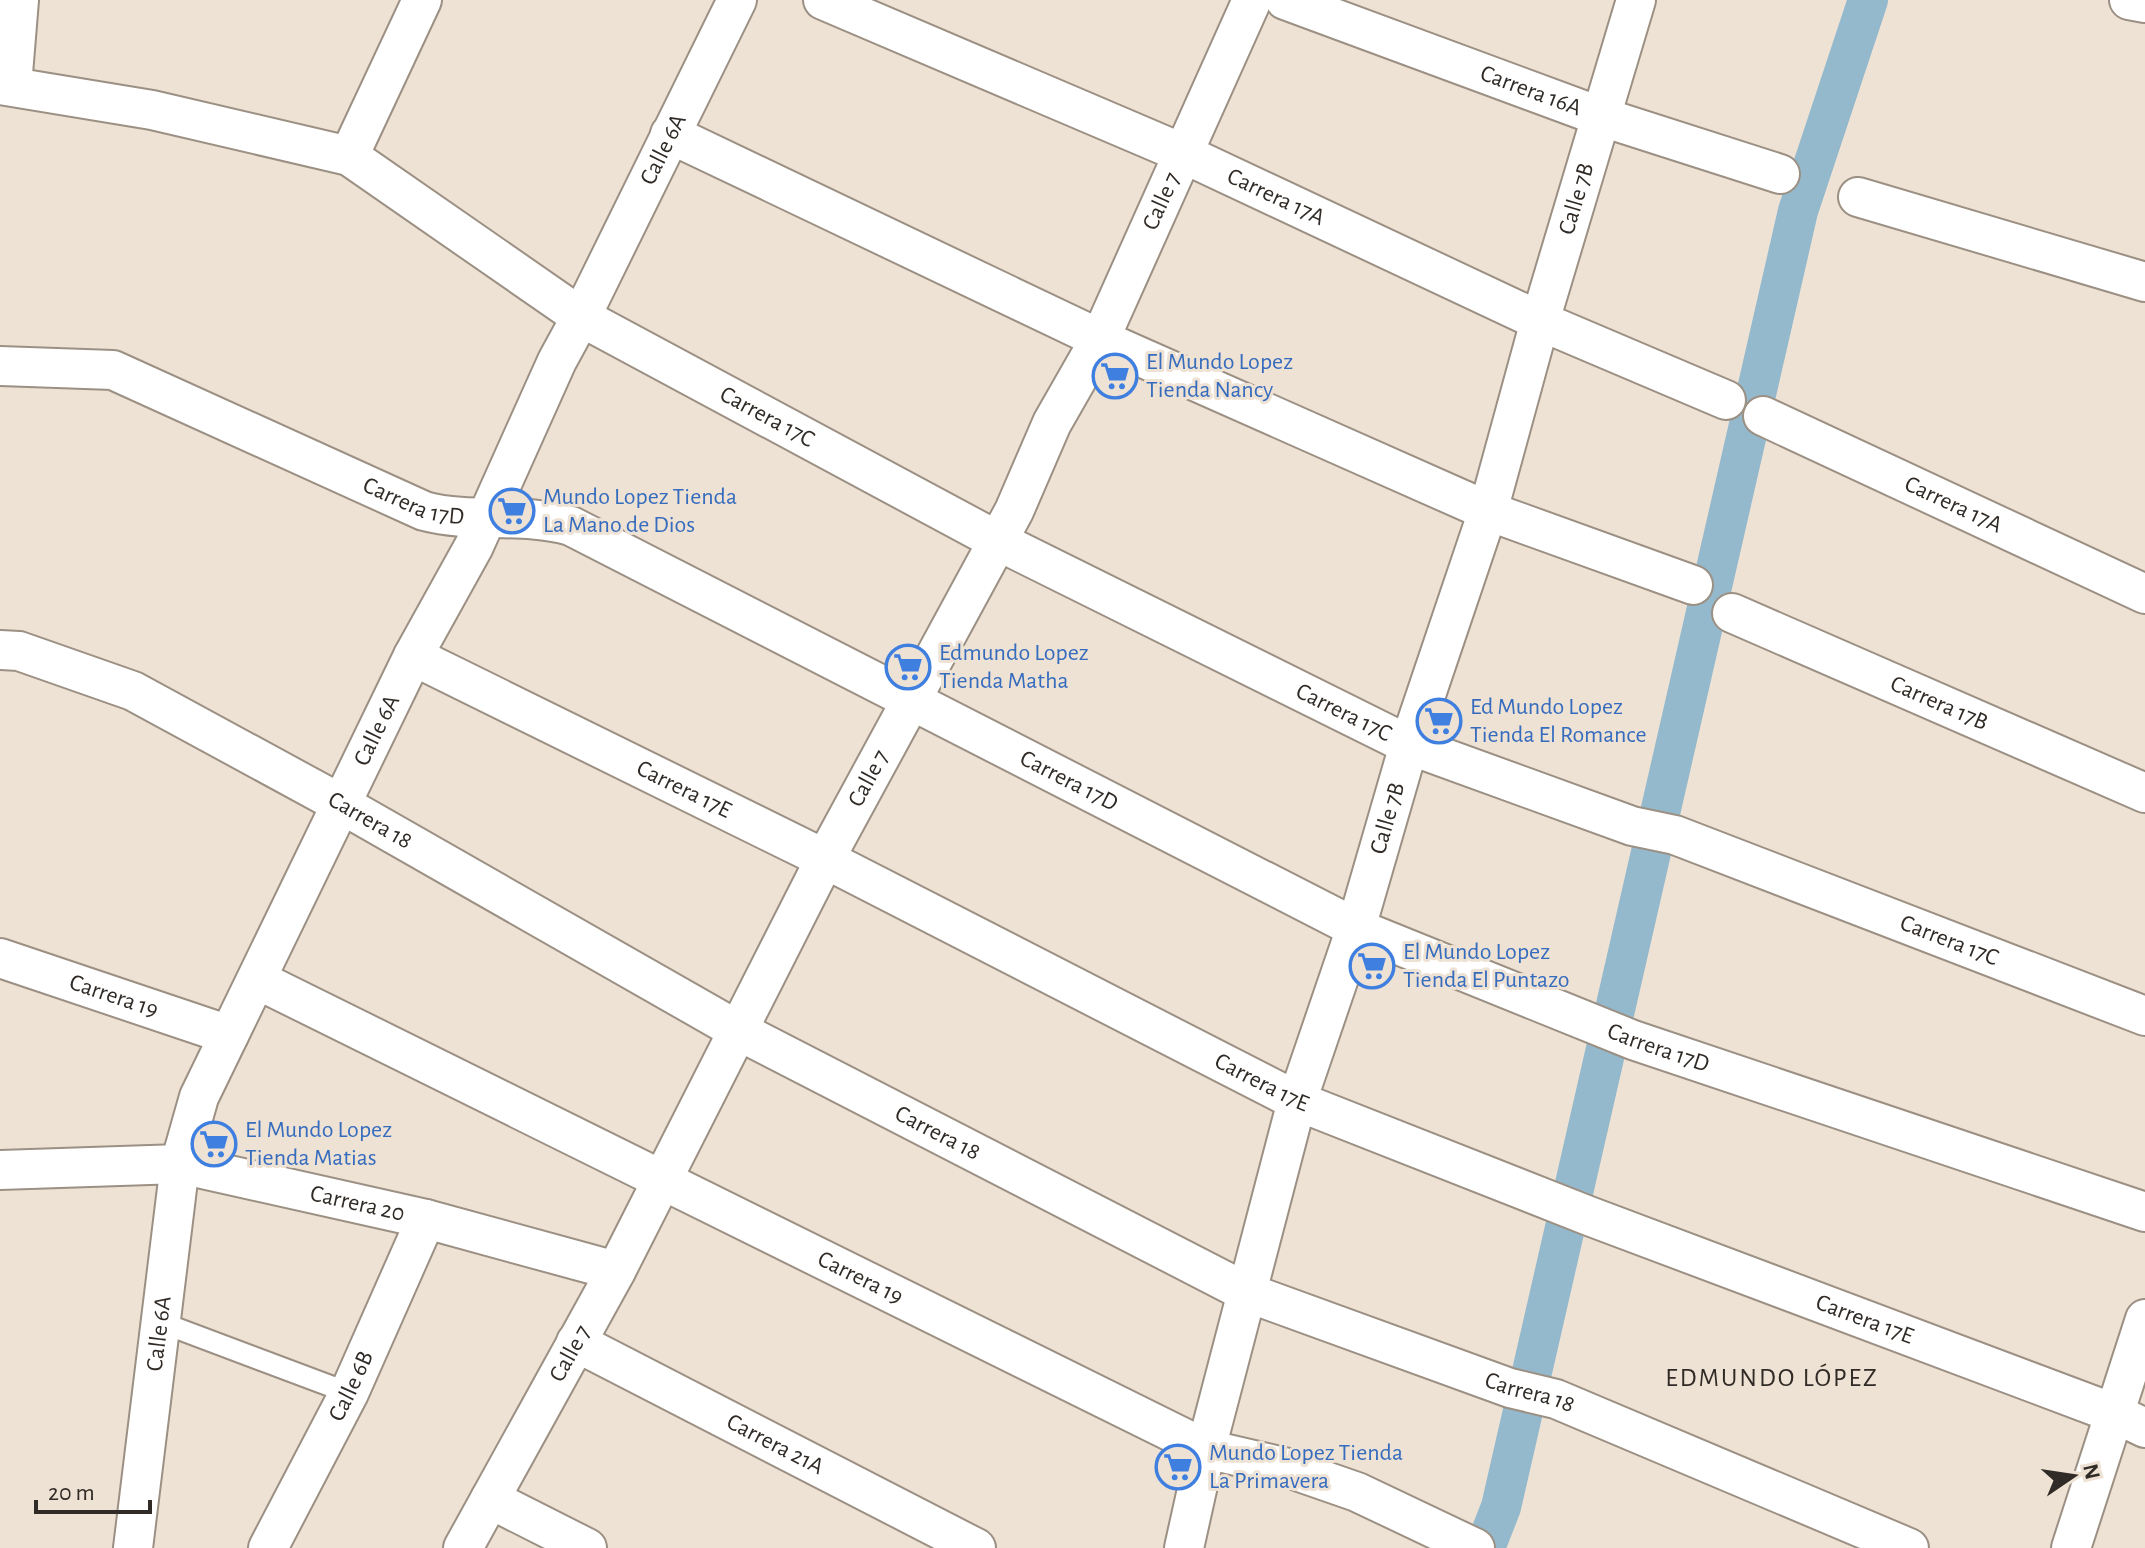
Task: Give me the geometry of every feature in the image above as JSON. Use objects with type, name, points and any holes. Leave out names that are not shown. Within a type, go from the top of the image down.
[{"type":"street","points":[[19,0],[6,86],[152,110],[349,156],[422,0]]},
{"type":"street","name":"Calle 6A","points":[[133,1548],[180,1164],[199,1097],[413,656],[486,519],[557,361],[737,0]]},
{"type":"street","name":"Carrera 17A","points":[[823,0],[1182,153],[1540,321],[1726,400]]},
{"type":"street","name":"Calle 7","points":[[463,1548],[616,1271],[825,859],[1014,511],[1052,423],[1100,339],[1252,0]]},
{"type":"street","name":"Carrera 16A","points":[[1285,0],[1599,116],[1780,174]]},
{"type":"street","name":"Calle 7B","points":[[1184,1548],[1206,1449],[1297,1101],[1356,928],[1409,745],[1488,511],[1599,116],[1636,0]]},
{"type":"street","points":[[2129,0],[2145,3]]},
{"type":"street","points":[[670,134],[1100,339],[1488,511],[1693,585]]},
{"type":"street","name":"Carrera 17C","points":[[349,156],[581,317],[996,540],[1409,745],[1632,826],[1675,835],[2145,1016]]},
{"type":"street","points":[[1858,197],[2145,282]]},
{"type":"street","name":"Carrera 17D","points":[[0,366],[113,370],[424,511],[451,518],[546,519],[571,526],[1356,928],[1617,1035],[2145,1212]]},
{"type":"street","name":"Carrera 17A","points":[[1763,416],[2145,594]]},
{"type":"street","name":"Carrera 17B","points":[[1732,613],[2145,793]]},
{"type":"street","name":"Carrera 18","points":[[0,650],[19,651],[133,691],[341,804],[737,1030],[1246,1292],[1510,1388],[1556,1399],[1909,1548]]},
{"type":"street","name":"Carrera 17E","points":[[413,656],[825,859],[1297,1101],[1589,1216],[2130,1421]]},
{"type":"street","name":"Carrera 19","points":[[0,958],[229,1035]]},
{"type":"street","name":"Carrera 19","points":[[258,980],[1206,1449],[1288,1468],[1357,1492],[1471,1546]]},
{"type":"street","name":"Carrera 20","points":[[0,1170],[180,1164],[426,1219],[616,1271]]},
{"type":"street","name":"Calle 6B","points":[[268,1548],[349,1393],[426,1219]]},
{"type":"street","points":[[2071,1548],[2130,1421],[2145,1319]]},
{"type":"street","name":"Carrera 21A","points":[[576,1342],[976,1548]]},
{"type":"street","points":[[490,1499],[587,1548]]},
{"type":"lane","points":[[160,1322],[349,1393]]},
{"type":"waterway","points":[[1485,1548],[1501,1507],[1798,211],[1868,0]]},
{"type":"place","name":"El Mundo Lopez Tienda Nancy","points":[[1115,376]]},
{"type":"place","name":"Mundo Lopez Tienda La Mano de Dios","points":[[512,511]]},
{"type":"place","name":"Edmundo Lopez Tienda Matha","points":[[908,667]]},
{"type":"place","name":"Ed Mundo Lopez Tienda El Romance","points":[[1439,721]]},
{"type":"place","name":"El Mundo Lopez Tienda El Puntazo","points":[[1372,966]]},
{"type":"place","name":"El Mundo Lopez Tienda Matias","points":[[214,1144]]},
{"type":"place","name":"Mundo Lopez Tienda La Primavera","points":[[1178,1467]]},
{"type":"district","name":"EDMUNDO LÓPEZ","points":[[1772,1378]]}]
